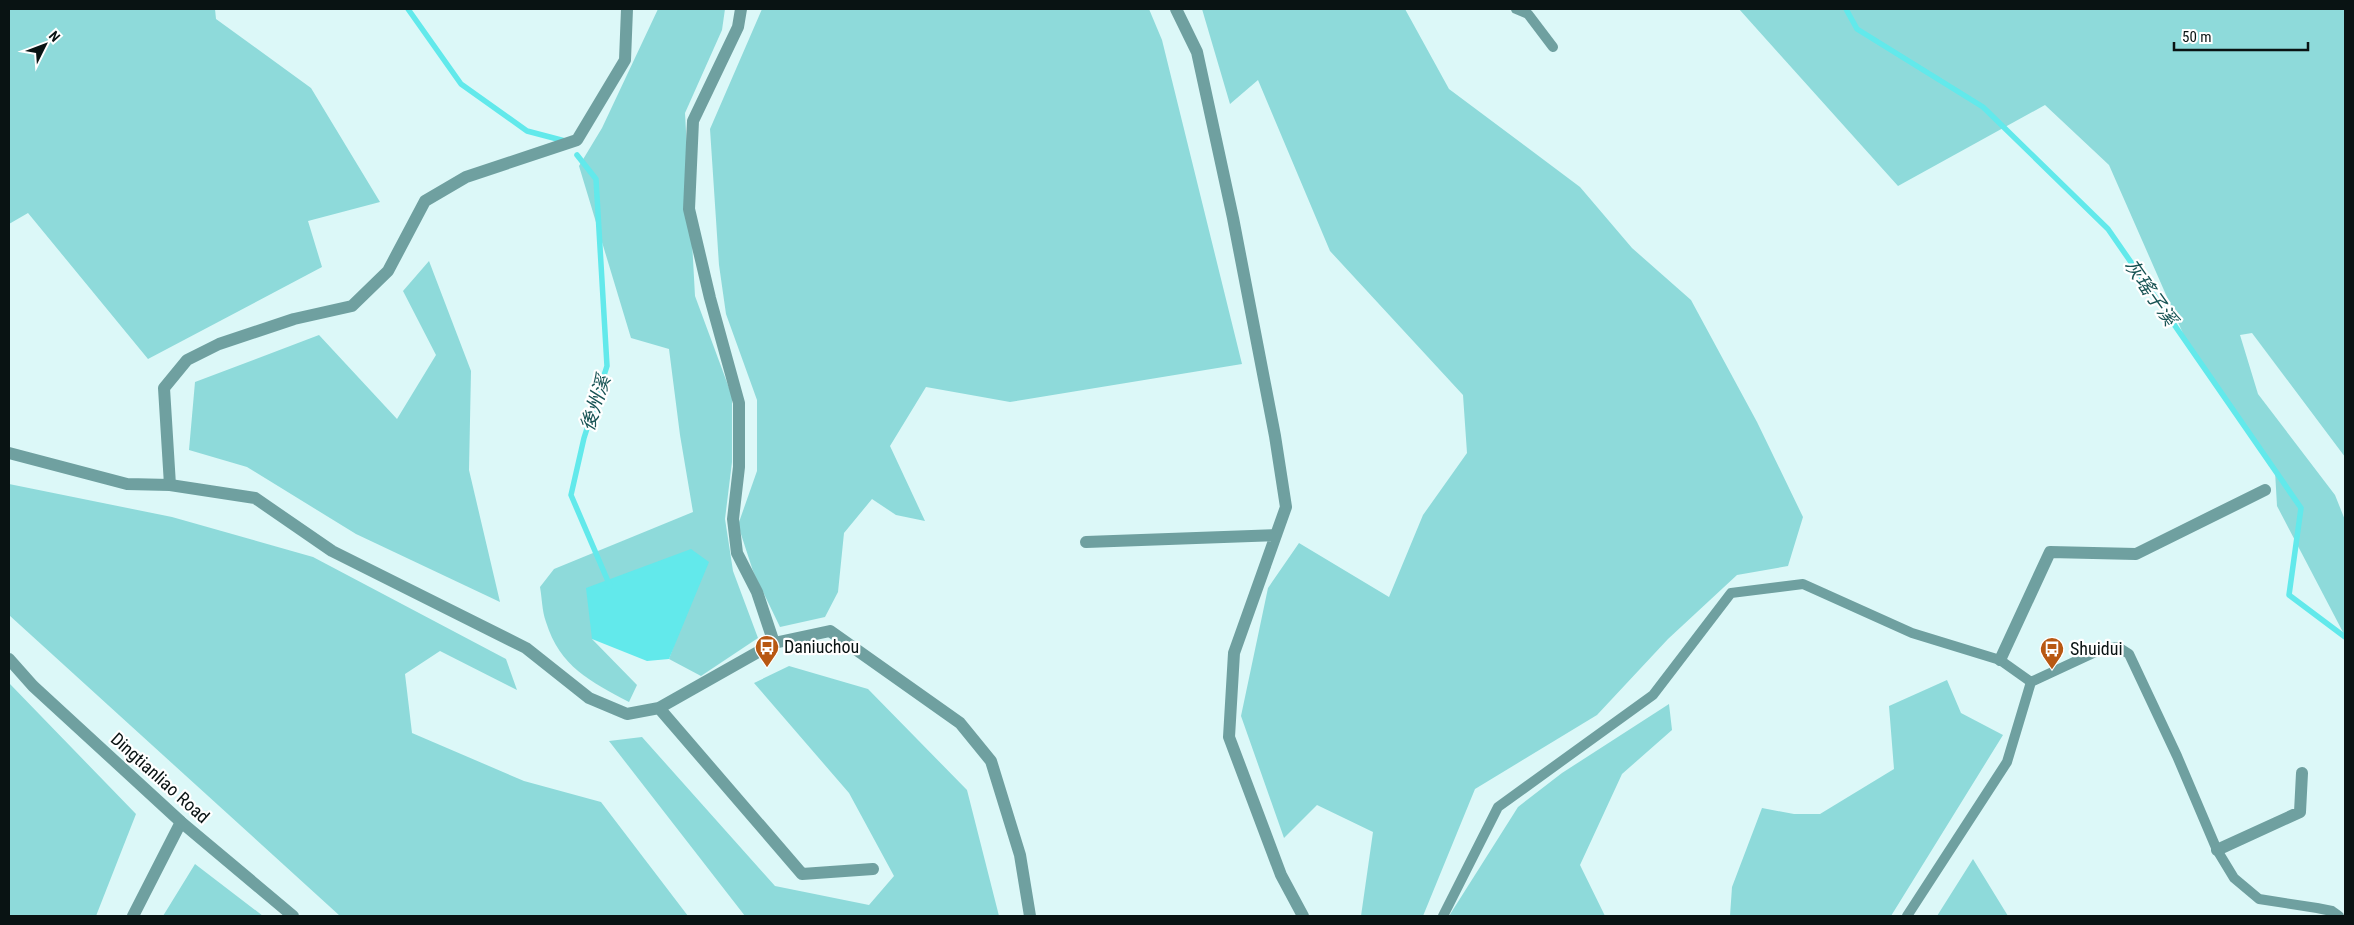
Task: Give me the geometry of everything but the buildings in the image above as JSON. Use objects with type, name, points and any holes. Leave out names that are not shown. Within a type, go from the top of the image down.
[{"type":"street","points":[[170,485],[164,388],[186,360],[219,344],[294,319],[352,306],[388,271],[425,201],[466,177],[577,140],[624,60],[627,9]]},
{"type":"street","points":[[740,9],[738,27],[694,121],[689,209],[710,298],[739,403],[739,467],[733,519],[737,553],[757,592],[774,643]]},
{"type":"street","points":[[1176,9],[1197,52],[1233,218],[1274,426],[1286,507],[1234,653],[1229,738],[1282,875],[1303,916]]},
{"type":"street","points":[[9,453],[127,484],[170,485],[255,498],[332,551],[526,648],[589,698],[627,714],[659,708],[774,643],[830,631],[960,723],[991,761],[1020,855],[1030,916]]},
{"type":"street","points":[[2000,660],[2050,552],[2136,554],[2265,490]]},
{"type":"street","points":[[1086,542],[1276,535]]},
{"type":"street","name":"Dingtianliao Road","points":[[9,659],[33,686],[181,822],[270,899],[293,916]]},
{"type":"street","points":[[659,708],[802,874],[873,869]]},
{"type":"street","points":[[2217,850],[2300,812],[2302,773]]},
{"type":"street","points":[[133,916],[181,822]]},
{"type":"lane","points":[[1516,9],[1528,14],[1553,47]]},
{"type":"lane","points":[[1443,916],[1498,807],[1653,695],[1731,593],[1803,584],[1912,633],[2000,660],[2031,682]]},
{"type":"lane","points":[[1907,916],[2007,762],[2031,682],[2102,649],[2118,648],[2129,654],[2177,756],[2217,850],[2234,878],[2259,899],[2332,911],[2339,916]]},
{"type":"shaded area","points":[[9,9],[215,9],[216,19],[311,88],[380,202],[308,221],[322,267],[148,359],[28,213],[9,224]]},
{"type":"shaded area","points":[[658,9],[725,9],[722,30],[685,113],[695,296],[732,396],[732,462],[725,519],[733,571],[758,638],[701,676],[669,659],[681,626],[592,639],[637,685],[629,702],[578,671],[559,651],[545,618],[540,587],[554,569],[693,512],[680,435],[669,349],[631,338],[579,166],[602,128]]},
{"type":"shaded area","points":[[762,9],[1149,9],[1162,40],[1242,364],[1010,402],[926,387],[890,446],[925,521],[896,515],[872,499],[844,533],[838,592],[825,617],[780,627],[753,571],[738,525],[757,471],[757,400],[726,314],[719,265],[710,129]]},
{"type":"shaded area","points":[[1202,9],[1405,9],[1449,89],[1580,187],[1632,248],[1691,300],[1757,422],[1803,517],[1788,566],[1737,575],[1668,639],[1597,715],[1475,789],[1423,916],[1361,916],[1373,832],[1317,805],[1284,838],[1241,716],[1268,588],[1299,543],[1389,597],[1423,515],[1467,453],[1463,395],[1330,251],[1258,80],[1230,104]]},
{"type":"shaded area","points":[[1739,9],[2345,9],[2345,457],[2252,333],[2240,335],[2258,394],[2335,495],[2345,520],[2345,636],[2277,506],[2275,471],[2185,338],[2109,165],[2045,105],[1898,186]]},
{"type":"shaded area","points":[[429,261],[471,371],[469,470],[500,602],[356,534],[247,467],[189,450],[195,382],[319,335],[397,419],[436,355],[403,291]]},
{"type":"shaded area","points":[[9,484],[172,517],[313,557],[506,659],[517,690],[440,651],[405,674],[412,733],[524,781],[601,802],[688,916],[340,916],[9,615]]},
{"type":"shaded area","points":[[691,549],[709,562],[669,659],[647,661],[592,639],[586,588]]},
{"type":"shaded area","points":[[789,666],[868,689],[967,790],[999,916],[745,916],[609,741],[642,737],[775,886],[869,905],[894,876],[849,793],[754,683]]},
{"type":"shaded area","points":[[1947,680],[1961,713],[2003,735],[1891,916],[1730,916],[1732,887],[1762,808],[1794,814],[1820,814],[1894,769],[1889,706]]},
{"type":"shaded area","points":[[9,683],[136,814],[96,916],[9,916]]},
{"type":"shaded area","points":[[1669,704],[1672,730],[1622,774],[1580,865],[1605,916],[1449,916],[1518,807],[1562,773]]},
{"type":"shaded area","points":[[1973,859],[2008,916],[1937,916]]},
{"type":"shaded area","points":[[195,864],[263,916],[163,916]]},
{"type":"waterway","name":"後州溪","points":[[408,9],[461,84],[527,131],[565,141]]},
{"type":"waterway","name":"灰瑤子溪","points":[[1846,9],[1857,29],[1983,107],[2108,229],[2301,508],[2289,595],[2345,637]]},
{"type":"waterway","name":"後州溪","points":[[577,155],[596,179],[607,366],[584,438],[571,495],[610,586]]},
{"type":"place","name":"Daniuchou","points":[[767,668]]},
{"type":"place","name":"Shuidui","points":[[2052,670]]}]
